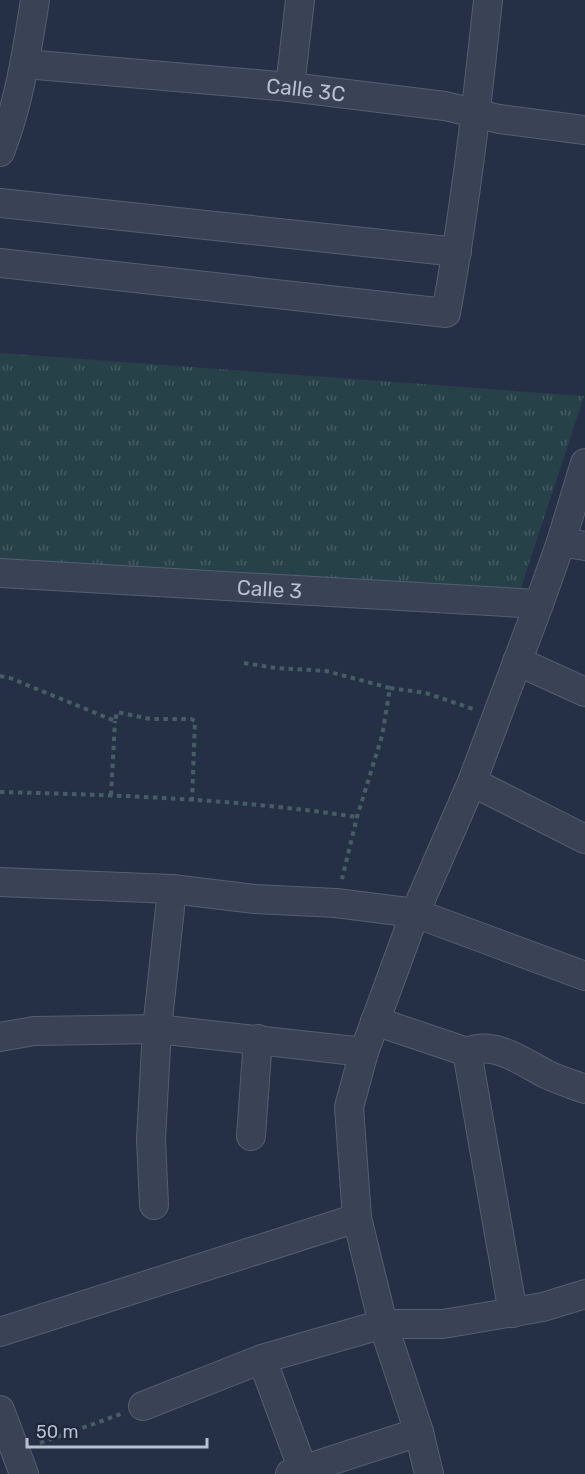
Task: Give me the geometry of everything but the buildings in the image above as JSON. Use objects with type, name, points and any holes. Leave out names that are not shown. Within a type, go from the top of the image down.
[{"type":"street","points":[[0,152],[25,64],[35,0]]},
{"type":"street","points":[[290,87],[300,0]]},
{"type":"street","points":[[0,262],[446,313],[476,114],[488,0]]},
{"type":"street","name":"Calle 3C","points":[[25,64],[290,87],[445,106],[499,119],[585,130]]},
{"type":"street","points":[[0,203],[457,252]]},
{"type":"street","points":[[429,1474],[419,1432],[383,1324],[357,1218],[349,1107],[364,1052],[415,913],[472,782],[539,604],[573,544],[585,463]]},
{"type":"street","name":"Calle 3","points":[[0,573],[539,604]]},
{"type":"street","points":[[517,661],[585,692]]},
{"type":"street","points":[[472,782],[585,839]]},
{"type":"street","points":[[0,882],[172,889],[255,899],[336,903],[415,913],[585,976]]},
{"type":"street","points":[[154,1205],[151,1139],[157,1029],[172,889]]},
{"type":"street","points":[[375,1021],[467,1052],[481,1048],[505,1053],[546,1074],[585,1089]]},
{"type":"street","points":[[0,1037],[34,1031],[157,1029],[364,1052]]},
{"type":"street","points":[[251,1136],[258,1039]]},
{"type":"street","points":[[467,1052],[513,1313]]},
{"type":"street","points":[[0,1332],[357,1218]]},
{"type":"street","points":[[143,1406],[262,1359],[383,1324],[443,1324],[543,1307],[585,1294]]},
{"type":"street","points":[[262,1359],[297,1472],[419,1432]]},
{"type":"street","points":[[0,1410],[20,1463]]},
{"type":"path","points":[[244,663],[276,668],[326,671],[390,688],[426,693],[496,718]]},
{"type":"path","points":[[0,676],[115,721]]},
{"type":"path","points":[[336,903],[357,818],[382,736],[390,688]]},
{"type":"path","points":[[111,795],[117,712],[150,719],[191,719],[195,721],[192,801]]},
{"type":"path","points":[[0,792],[111,795],[304,809],[357,818]]},
{"type":"path","points":[[20,1463],[143,1406]]},
{"type":"green space","points":[[0,353],[584,396],[518,597],[0,566]]}]
